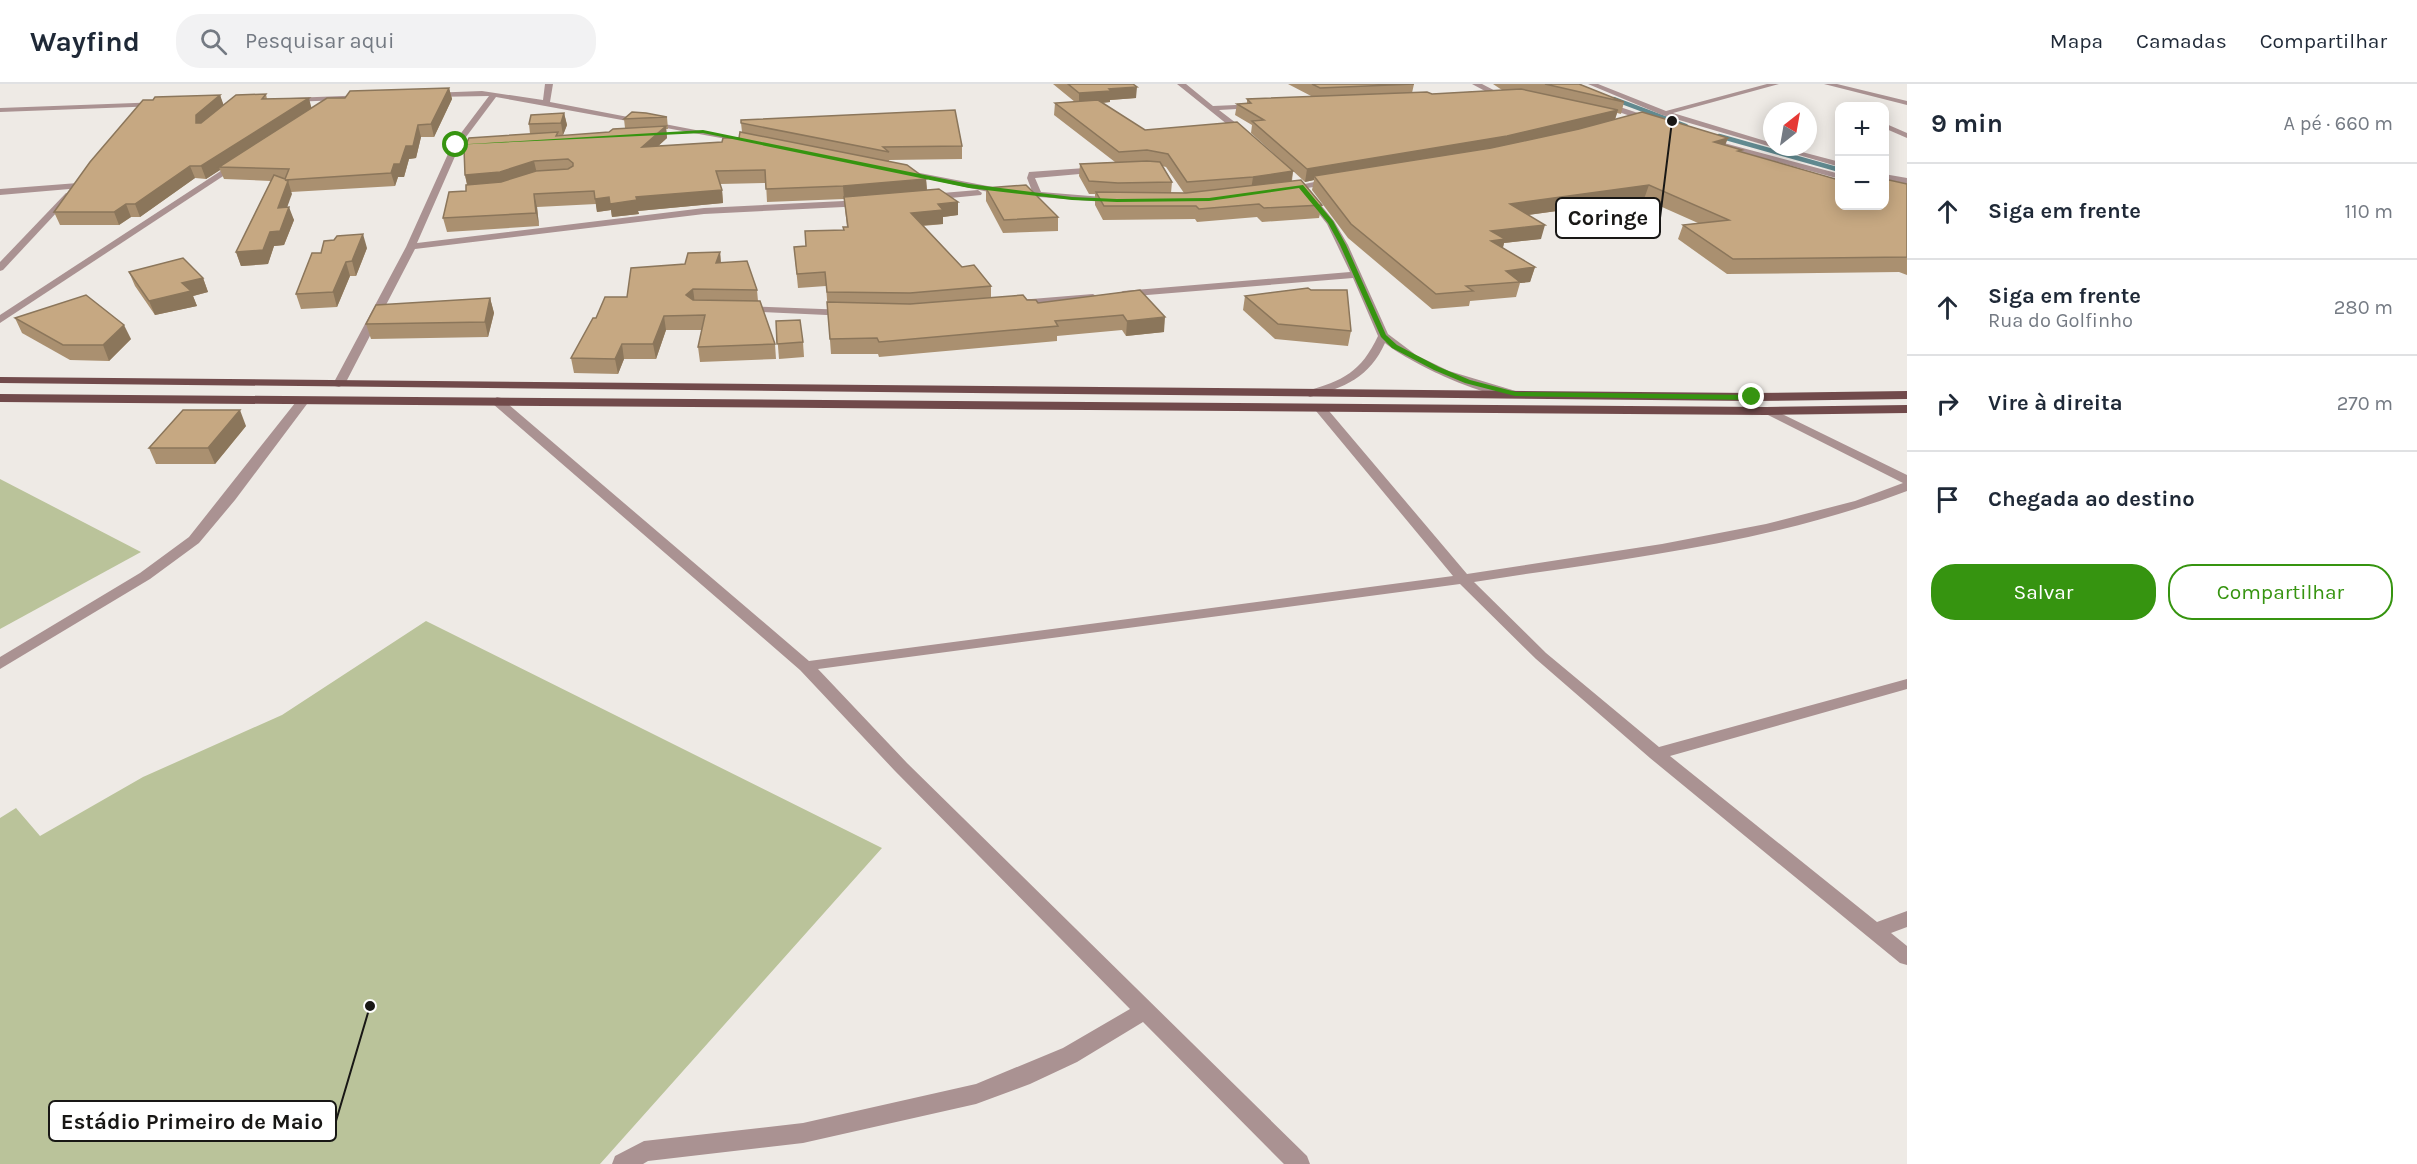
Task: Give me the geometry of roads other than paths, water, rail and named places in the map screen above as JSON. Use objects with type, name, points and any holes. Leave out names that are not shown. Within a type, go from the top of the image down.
[{"type":"main road","points":[[0,380],[1752,397],[1907,395]]},
{"type":"main road","points":[[0,398],[1766,411],[1907,410]]},
{"type":"street","points":[[546,102],[549,84]]},
{"type":"street","points":[[1181,84],[1251,139]]},
{"type":"street","points":[[1476,84],[1501,96]]},
{"type":"street","points":[[1592,84],[1665,113],[1763,144]]},
{"type":"street","points":[[1665,113],[1775,84]]},
{"type":"street","points":[[1828,84],[1907,103]]},
{"type":"street","points":[[339,384],[411,247],[456,145],[494,94]]},
{"type":"street","points":[[422,95],[494,94],[760,143]]},
{"type":"street","points":[[1478,97],[1512,95]]},
{"type":"street","points":[[282,100],[375,97]]},
{"type":"street","points":[[1878,102],[1882,97]]},
{"type":"street","points":[[320,110],[339,98]]},
{"type":"street","points":[[1599,102],[1665,126]]},
{"type":"street","points":[[0,110],[167,104]]},
{"type":"street","points":[[136,114],[143,105]]},
{"type":"street","points":[[1210,108],[1268,105]]},
{"type":"street","points":[[1619,119],[1630,122],[1645,118]]},
{"type":"street","points":[[1889,127],[1907,136]]},
{"type":"street","points":[[656,134],[703,131]]},
{"type":"street","points":[[1717,143],[1835,176]]},
{"type":"street","points":[[456,145],[467,144]]},
{"type":"street","points":[[0,320],[252,155]]},
{"type":"street","points":[[1806,156],[1835,164]]},
{"type":"street","points":[[1038,195],[1032,174],[1114,169]]},
{"type":"street","points":[[899,172],[998,191],[1128,201]]},
{"type":"street","points":[[0,268],[85,177]]},
{"type":"street","points":[[1889,177],[1907,181]]},
{"type":"street","points":[[1293,178],[1331,223],[1383,336],[1394,346],[1437,369],[1467,381],[1515,394]]},
{"type":"street","points":[[1271,191],[1347,179]]},
{"type":"street","points":[[0,192],[78,186]]},
{"type":"street","points":[[919,198],[998,191]]},
{"type":"street","points":[[435,196],[446,195]]},
{"type":"street","points":[[411,247],[704,211],[873,202]]},
{"type":"street","points":[[1117,295],[1356,275]]},
{"type":"street","points":[[1011,304],[1105,296]]},
{"type":"street","points":[[729,309],[862,314]]},
{"type":"street","points":[[1310,393],[1339,384],[1366,368],[1383,336]]},
{"type":"street","points":[[0,664],[145,576],[194,540],[303,401]]},
{"type":"street","points":[[496,401],[806,666],[902,767],[1299,1164]]},
{"type":"street","points":[[1320,408],[1463,579],[1541,656],[1656,754],[1907,957]]},
{"type":"street","points":[[1766,411],[1907,480]]},
{"type":"street","points":[[806,666],[1463,579],[1662,548],[1767,528],[1860,504],[1907,486]]},
{"type":"street","points":[[1656,754],[1907,684]]},
{"type":"street","points":[[1874,931],[1907,919]]},
{"type":"street","points":[[623,1164],[644,1151],[803,1133],[976,1094],[1022,1077],[1070,1055],[1145,1011]]},
{"type":"waterway","points":[[1614,99],[1686,126]]},
{"type":"waterway","points":[[1719,136],[1835,169]]},
{"type":"place","name":"Coringe","points":[[1672,121]]},
{"type":"place","name":"Estádio Primeiro de Maio","points":[[370,1006]]}]
